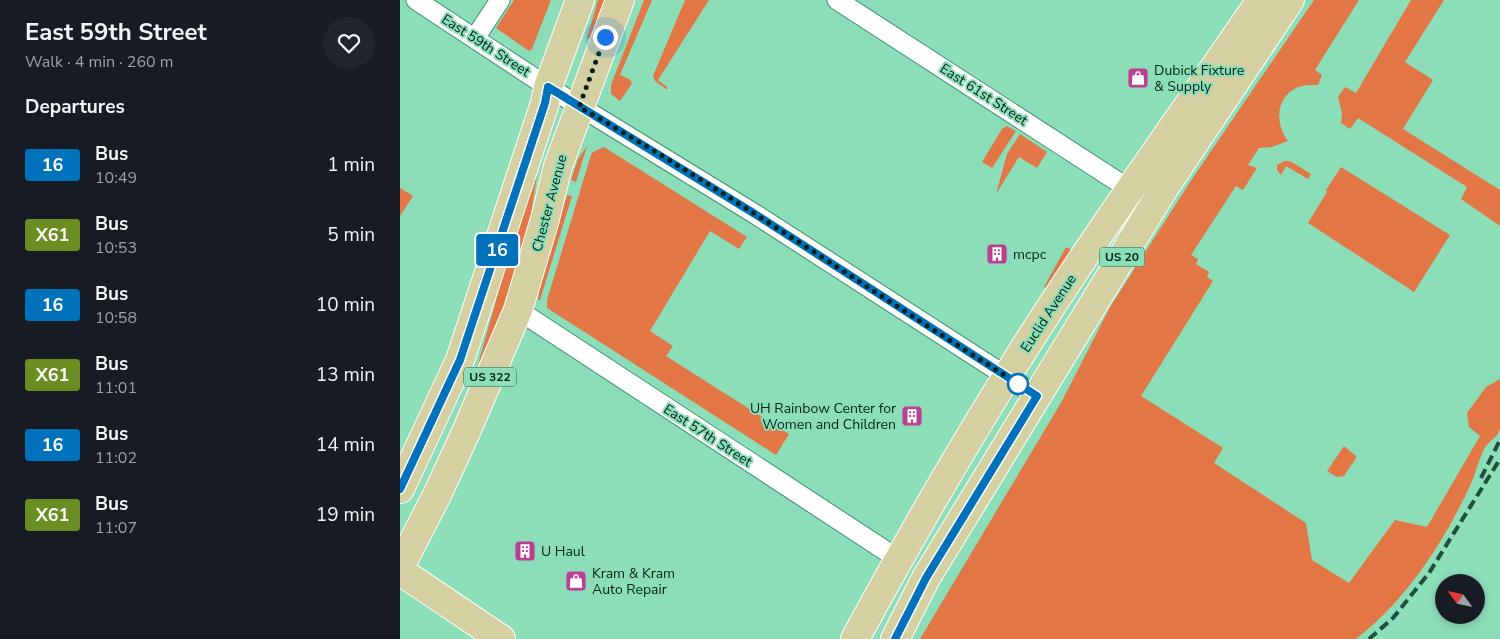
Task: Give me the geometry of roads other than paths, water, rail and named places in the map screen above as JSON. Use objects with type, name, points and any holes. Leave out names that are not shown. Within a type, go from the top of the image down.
[{"type":"main road","name":"US 322","points":[[400,489],[460,360],[545,103],[548,87],[580,0]]},
{"type":"main road","name":"Chester Avenue","points":[[400,569],[466,432],[518,310],[545,219],[558,166],[620,0]]},
{"type":"main road","name":"Euclid Avenue","points":[[855,639],[898,559],[1007,377],[1129,189],[1261,0]]},
{"type":"main road","name":"US 20","points":[[895,639],[926,578],[1163,190],[1290,0]]},
{"type":"main road","points":[[400,569],[501,639]]},
{"type":"street","name":"East 59th Street","points":[[416,0],[579,107],[755,214],[1037,396]]},
{"type":"street","points":[[475,38],[500,0]]},
{"type":"street","name":"East 61st Street","points":[[838,0],[1129,189]]},
{"type":"street","name":"East 57th Street","points":[[518,310],[898,559]]},
{"type":"railway","points":[[1481,478],[1500,440]]},
{"type":"railway","points":[[1369,639],[1393,618],[1429,573],[1500,459]]},
{"type":"place","name":"Dubick Fixture & Supply","points":[[1138,78]]},
{"type":"place","name":"mcpc","points":[[997,254]]},
{"type":"place","name":"UH Rainbow Center for Women and Children","points":[[912,416]]},
{"type":"place","name":"U Haul","points":[[525,551]]},
{"type":"place","name":"Kram & Kram Auto Repair","points":[[576,581]]}]
